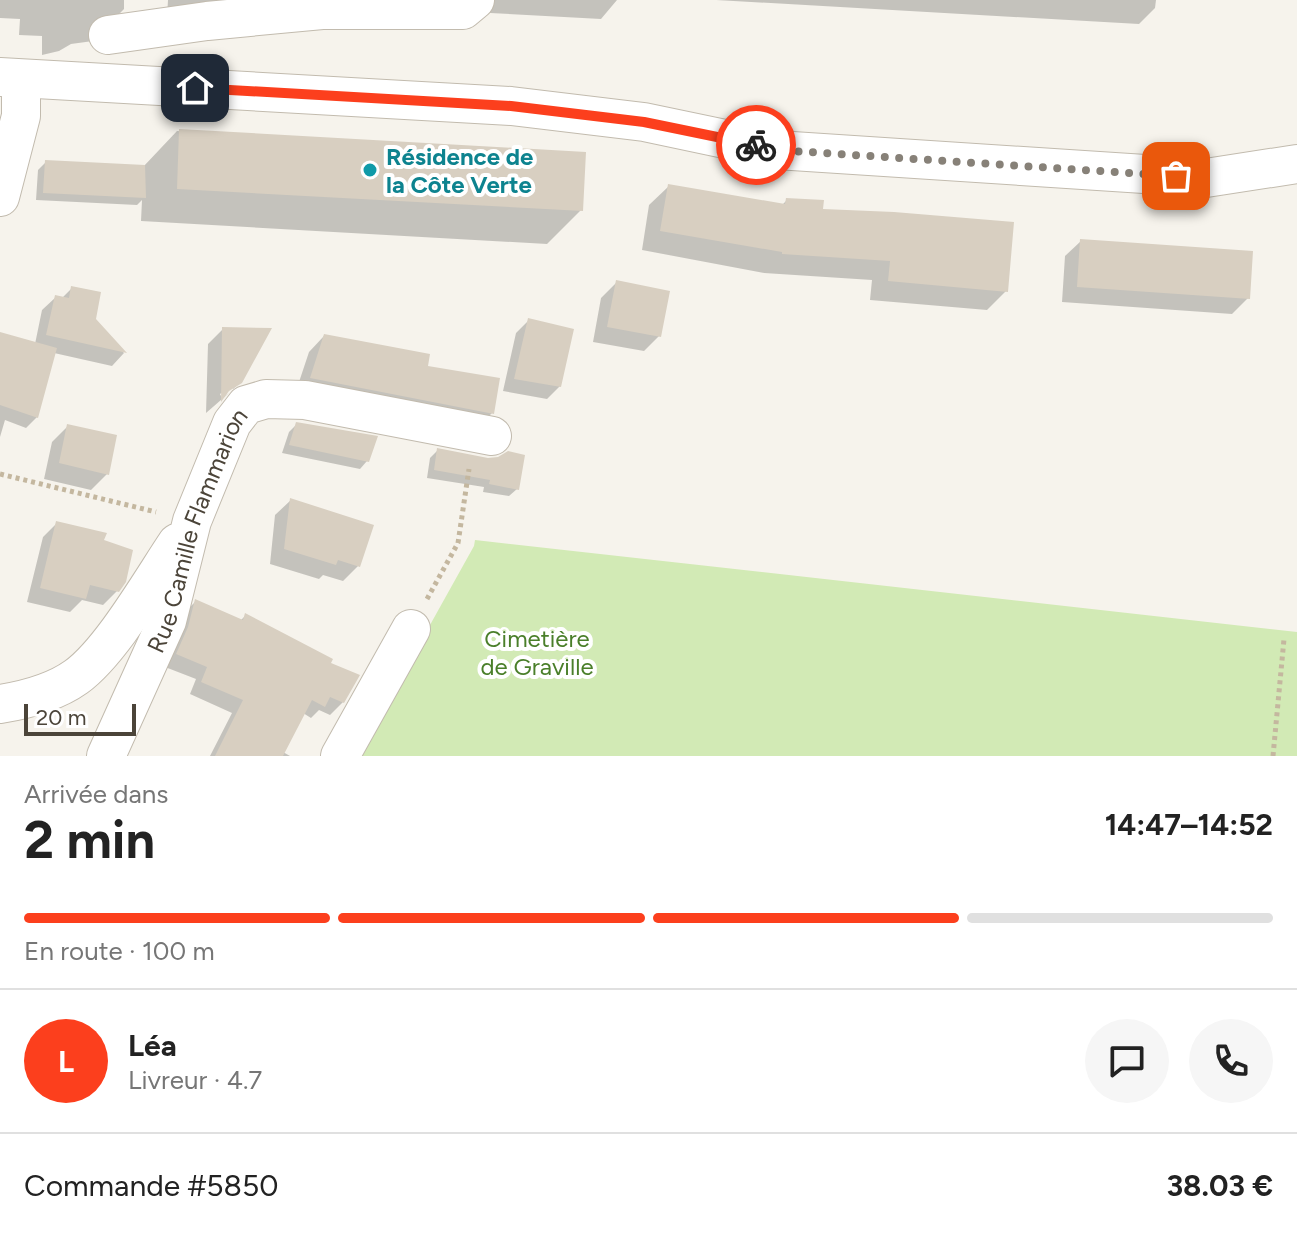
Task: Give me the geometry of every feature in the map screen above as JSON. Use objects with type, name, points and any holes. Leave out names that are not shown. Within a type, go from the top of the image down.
[{"type":"street","points":[[108,35],[207,21],[322,10],[463,10],[475,0]]},
{"type":"street","points":[[0,197],[21,116],[10,78],[511,106],[644,122],[777,150],[1206,178],[1297,164]]},
{"type":"street","name":"Rue Camille Flammarion","points":[[106,756],[167,621],[192,521],[232,423],[246,405],[266,399],[305,400],[483,434]]},
{"type":"street","points":[[0,704],[40,695],[76,677],[109,642],[192,521]]},
{"type":"street","points":[[340,756],[411,629]]},
{"type":"path","points":[[411,629],[458,543],[483,434]]},
{"type":"path","points":[[0,474],[192,521]]},
{"type":"path","points":[[1273,756],[1284,639]]},
{"type":"green space","name":"Cimetière de Graville","points":[[475,540],[1297,632],[1297,756],[357,756]]},
{"type":"building","name":"Résidence de la Côte Verte","points":[[179,129],[586,152],[583,211],[177,189]]},
{"type":"building","points":[[45,160],[145,165],[146,198],[43,193]]},
{"type":"building","points":[[668,184],[785,204],[786,198],[824,200],[823,209],[1014,222],[1008,292],[888,281],[890,261],[782,254],[660,231]]},
{"type":"building","points":[[1080,239],[1253,251],[1250,299],[1077,287]]},
{"type":"building","points":[[616,280],[670,291],[661,337],[607,327]]},
{"type":"building","points":[[71,286],[101,292],[96,319],[127,353],[46,335],[55,295],[69,298]]},
{"type":"building","points":[[528,318],[574,329],[561,387],[514,379]]},
{"type":"building","points":[[222,327],[272,328],[242,383],[229,391],[221,402]]},
{"type":"building","points":[[0,332],[57,348],[38,418],[0,405]]},
{"type":"building","points":[[324,334],[430,354],[428,366],[500,378],[494,414],[310,378]]},
{"type":"building","points":[[296,422],[378,436],[369,462],[289,445]]},
{"type":"building","points":[[67,424],[117,435],[109,475],[59,463]]},
{"type":"building","points":[[437,448],[488,458],[508,451],[525,455],[519,490],[489,484],[490,480],[434,470]]},
{"type":"building","points":[[290,498],[374,525],[360,567],[338,560],[336,565],[284,549]]},
{"type":"building","points":[[56,521],[107,533],[104,540],[133,550],[126,582],[119,592],[90,585],[86,599],[40,588]]},
{"type":"building","points":[[195,599],[243,620],[245,613],[333,659],[331,663],[360,675],[344,703],[330,697],[325,707],[312,700],[283,756],[215,756],[243,700],[201,682],[207,667],[176,654],[188,627]]},
{"type":"way so far","points":[[756,145],[777,150],[1176,176]]},
{"type":"place","name":"Résidence de la Côte Verte","points":[[370,170]]},
{"type":"route","points":[[195,88],[511,106],[644,122],[756,145]]}]
